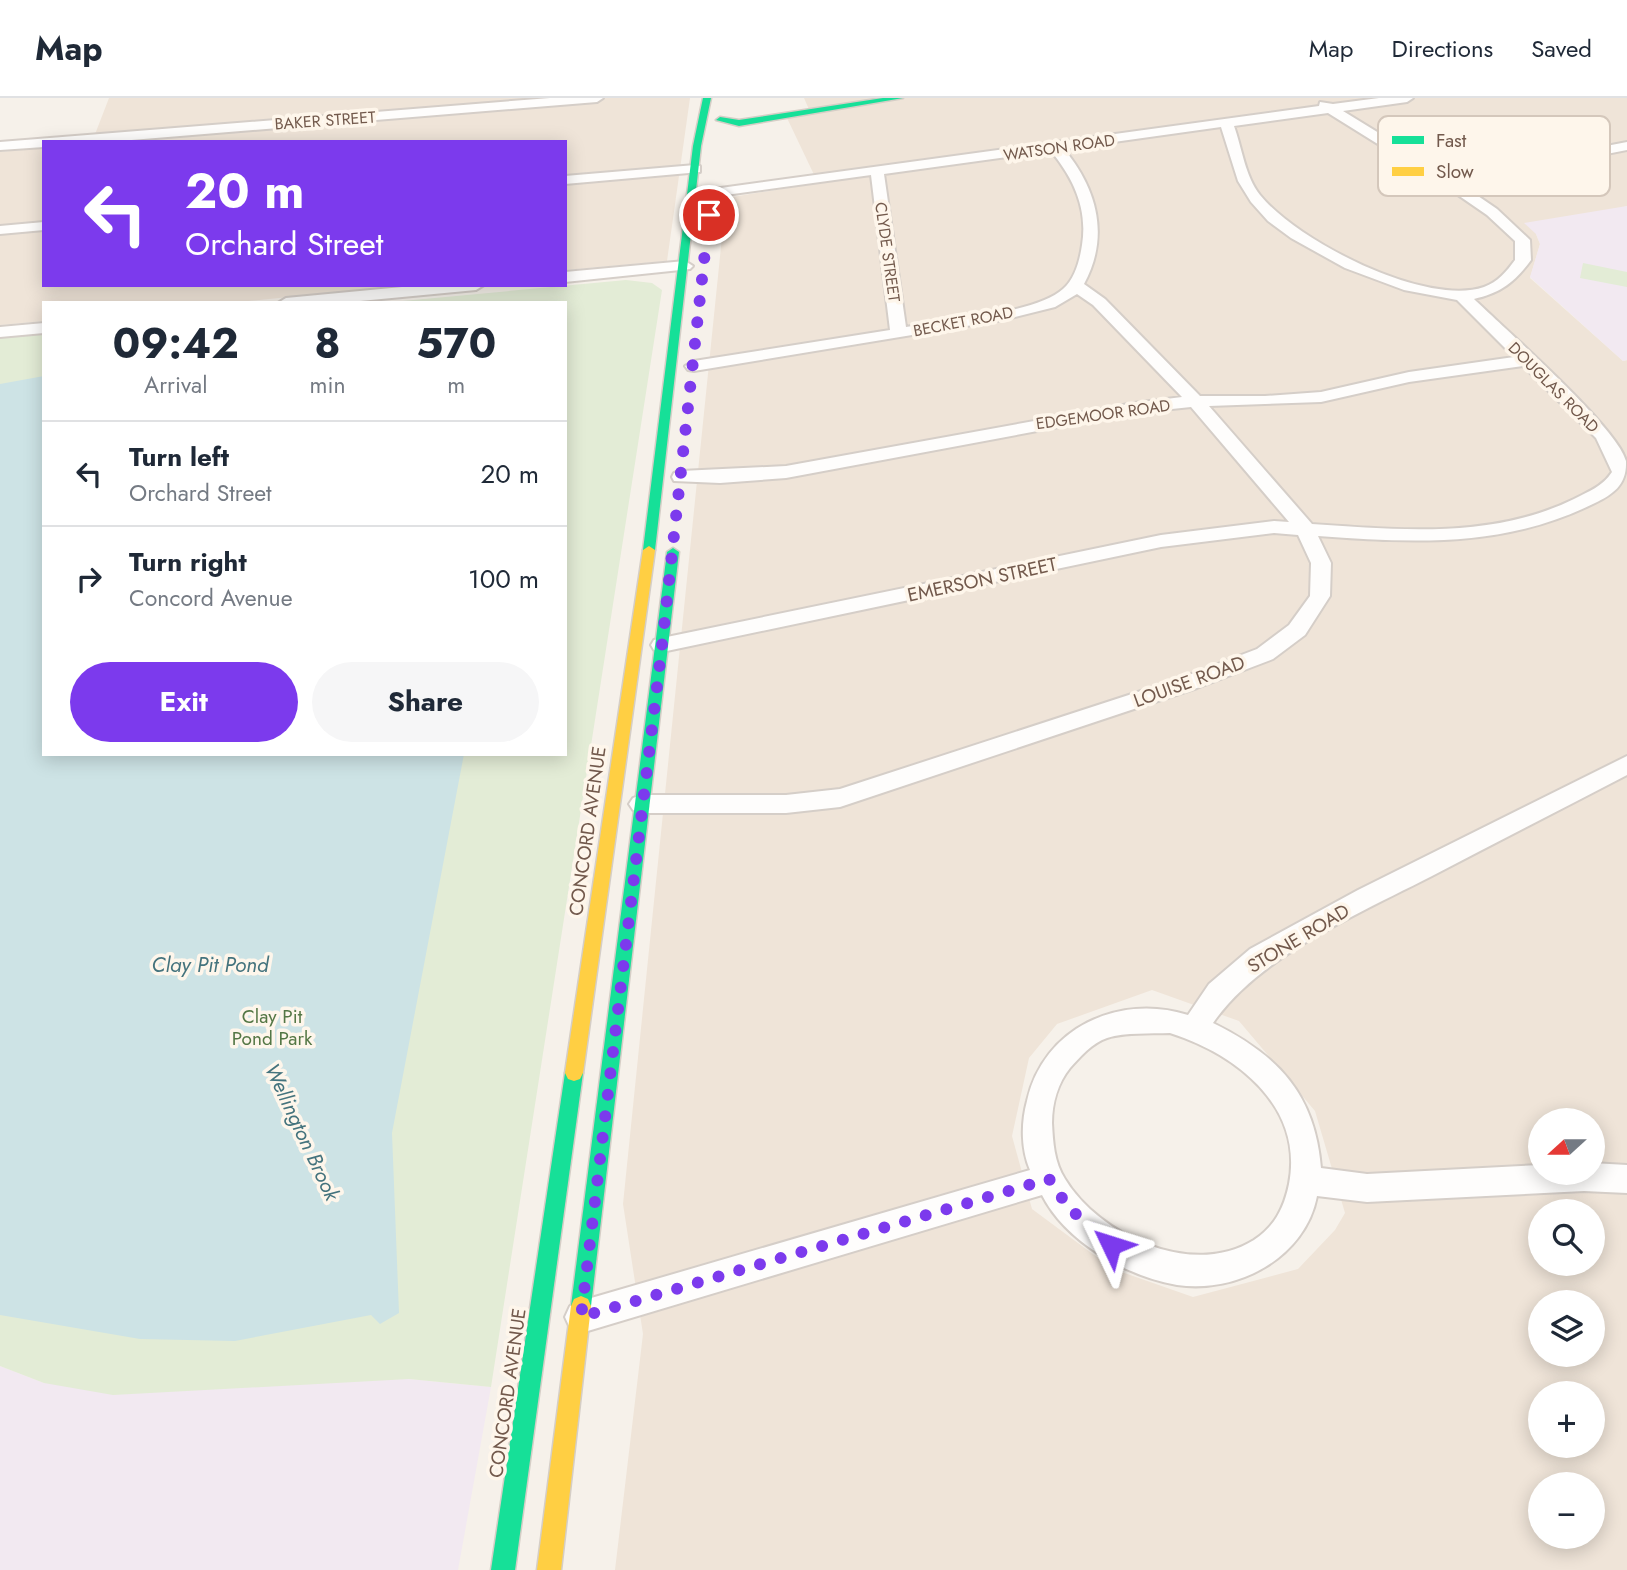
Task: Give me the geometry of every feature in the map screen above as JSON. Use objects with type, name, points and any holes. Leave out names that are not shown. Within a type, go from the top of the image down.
[{"type":"main road","name":"CONCORD AVENUE","points":[[503,1570],[632,651],[659,477],[695,169],[706,98]]},
{"type":"main road","points":[[718,126],[723,98]]},
{"type":"main road","points":[[702,121],[718,126],[738,114],[796,112],[876,99],[899,98]]},
{"type":"main road","points":[[693,196],[711,187],[695,169]]},
{"type":"main road","points":[[685,266],[703,266]]},
{"type":"main road","points":[[672,370],[694,366]]},
{"type":"main road","points":[[659,477],[681,477]]},
{"type":"main road","points":[[549,1570],[674,542]]},
{"type":"main road","points":[[632,651],[662,645]]},
{"type":"main road","points":[[612,804],[641,804]]},
{"type":"street","name":"BAKER STREET","points":[[79,140],[597,98]]},
{"type":"street","points":[[1318,98],[1329,110],[1378,139]]},
{"type":"street","name":"WATSON ROAD","points":[[711,187],[877,172],[1407,98]]},
{"type":"street","points":[[1227,124],[1240,171],[1256,199],[1283,225],[1319,249],[1389,280],[1437,295],[1462,296],[1487,292],[1505,283],[1523,260],[1522,240],[1492,212],[1469,196]]},
{"type":"street","points":[[0,146],[42,143]]},
{"type":"street","points":[[1055,148],[1077,174],[1092,221],[1092,247],[1076,286]]},
{"type":"street","points":[[567,180],[695,169]]},
{"type":"street","name":"CLYDE STREET","points":[[877,172],[900,333]]},
{"type":"street","points":[[0,230],[42,226]]},
{"type":"street","points":[[567,277],[685,266]]},
{"type":"street","name":"BECKET ROAD","points":[[694,366],[900,333],[1034,307],[1061,298],[1076,286]]},
{"type":"street","name":"LOUISE ROAD","points":[[641,804],[786,804],[840,798],[1189,683],[1265,653],[1297,629],[1320,596],[1321,563],[1304,527],[1195,401],[1099,302],[1076,286]]},
{"type":"street","points":[[307,301],[454,287]]},
{"type":"street","name":"DOUGLAS ROAD","points":[[1304,527],[1413,535],[1454,535],[1504,529],[1558,514],[1611,488],[1621,472],[1608,443],[1581,411],[1462,296]]},
{"type":"street","points":[[0,332],[42,328]]},
{"type":"street","name":"EDGEMOOR ROAD","points":[[681,477],[731,477],[786,472],[1053,421],[1195,401],[1321,397],[1409,377],[1526,360]]},
{"type":"street","name":"EMERSON STREET","points":[[662,645],[1161,541],[1258,528],[1304,527]]},
{"type":"street","name":"STONE ROAD","points":[[1195,1027],[1219,992],[1259,957],[1345,909],[1627,765]]},
{"type":"street","points":[[1170,1021],[1195,1027],[1227,1042],[1258,1063],[1280,1088],[1296,1114],[1306,1146],[1307,1181],[1296,1217],[1278,1240],[1254,1257],[1213,1270],[1166,1267],[1111,1245],[1069,1208],[1049,1179],[1040,1154],[1036,1113],[1043,1084],[1062,1054],[1092,1032],[1116,1023],[1170,1021]]},
{"type":"street","points":[[1307,1181],[1367,1188],[1584,1177],[1627,1179]]},
{"type":"street","points":[[581,1317],[1049,1179]]},
{"type":"shaded area","points":[[109,98],[690,98],[667,261],[567,270],[567,140],[93,140]]},
{"type":"shaded area","points":[[804,98],[1627,98],[1627,206],[1536,234],[1540,244],[1530,278],[1623,361],[1627,360],[1627,1570],[615,1570],[643,1334],[623,1204],[726,198],[818,183],[787,118],[811,114]],"holes":[[[1152,990],[1239,1021],[1315,1111],[1345,1213],[1335,1230],[1298,1269],[1193,1297],[1113,1269],[1032,1209],[1012,1136],[1029,1058],[1057,1024]]]},
{"type":"shaded area","points":[[42,148],[42,287],[390,287],[248,301],[42,301],[42,321],[0,325],[0,152]]},
{"type":"shaded area","points":[[1627,206],[1627,360],[1623,361],[1530,277],[1540,244],[1536,234],[1524,223]]},
{"type":"shaded area","points":[[0,1366],[44,1383],[409,1379],[491,1387],[458,1570],[0,1570]]},
{"type":"green space","points":[[1583,263],[1627,272],[1627,287],[1580,278]]},
{"type":"green space","name":"Clay Pit Pond","points":[[626,280],[652,283],[662,290],[491,1387],[409,1379],[113,1395],[44,1383],[0,1366],[0,338],[42,334],[42,756],[567,756],[567,301],[402,301]]},
{"type":"water","name":"Clay Pit Pond","points":[[42,376],[42,756],[464,756],[392,1133],[399,1313],[380,1324],[371,1315],[235,1341],[140,1339],[0,1315],[0,384]]},
{"type":"traffic: fast","points":[[649,550],[697,146],[707,98]]},
{"type":"traffic: fast","points":[[720,120],[739,123],[899,98]]},
{"type":"traffic: fast","points":[[581,1306],[673,552]]},
{"type":"traffic: fast","points":[[503,1570],[574,1073]]},
{"type":"traffic: slow","points":[[574,1073],[649,550]]},
{"type":"traffic: slow","points":[[549,1570],[581,1306]]},
{"type":"route","points":[[709,215],[662,645],[581,1317],[1049,1179],[1069,1208],[1111,1245]]},
{"type":"park label","name":"Clay Pit Pond Park","points":[[272,1027]]},
{"type":"water label","name":"Wellington Brook","points":[[302,1132]]}]
